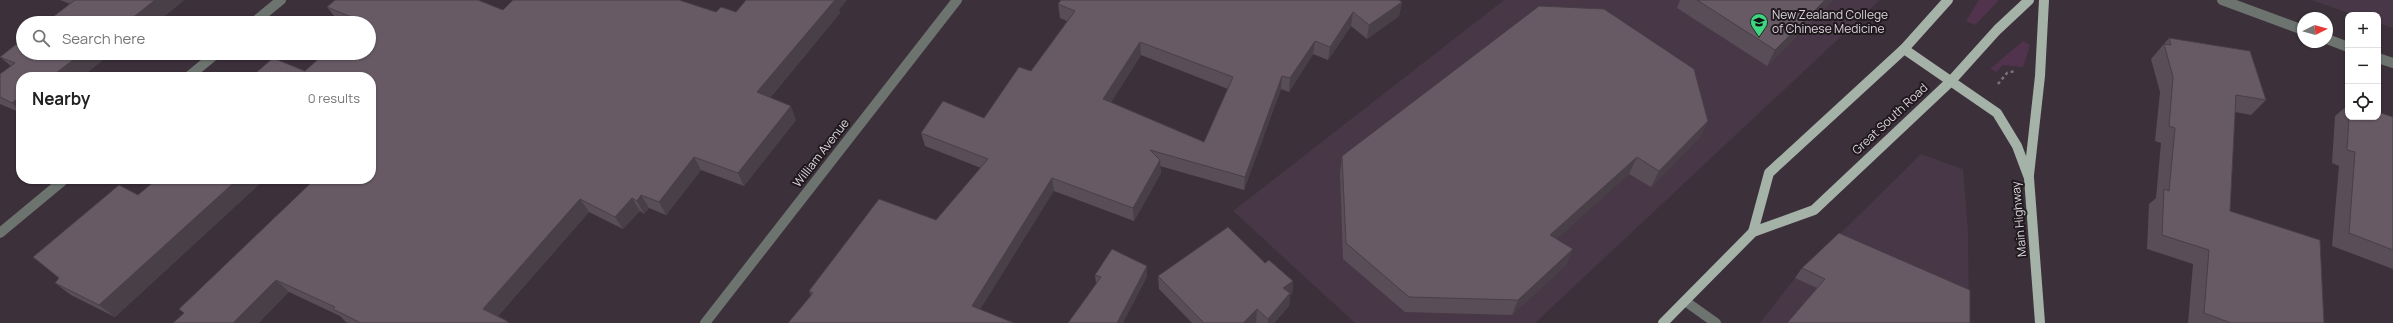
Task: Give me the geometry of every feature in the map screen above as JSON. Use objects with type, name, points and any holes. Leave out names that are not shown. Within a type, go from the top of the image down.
[{"type":"main road","name":"Great South Road","points":[[1753,232],[1769,173],[1904,49],[1948,0]]},
{"type":"main road","name":"Great South Road","points":[[1663,323],[1753,232],[1814,210],[1870,155],[1951,81],[1997,30],[2029,0]]},
{"type":"main road","points":[[2029,178],[2041,62],[2044,0]]},
{"type":"main road","name":"Main Highway","points":[[1904,49],[1997,113],[2017,146],[2029,178],[2040,323]]},
{"type":"street","points":[[262,16],[281,0]]},
{"type":"street","name":"William Avenue","points":[[705,323],[957,0]]},
{"type":"street","points":[[2222,0],[2297,28]]},
{"type":"street","points":[[2333,41],[2345,46]]},
{"type":"street","points":[[2381,59],[2393,63]]},
{"type":"street","points":[[194,72],[209,60]]},
{"type":"street","points":[[0,233],[59,184]]},
{"type":"street","points":[[1685,301],[1716,323]]},
{"type":"path","points":[[1997,84],[2007,73],[2022,71]]},
{"type":"shaded area","points":[[1504,0],[1880,0],[1535,323],[1355,323],[1233,211]]},
{"type":"shaded area","points":[[1979,0],[1999,0],[1975,25],[1966,21]]},
{"type":"shaded area","points":[[2311,0],[2393,0],[2393,28],[2381,24],[2381,12],[2345,12]]},
{"type":"shaded area","points":[[2023,41],[2030,45],[2023,67],[2002,65],[1997,72],[1990,69]]},
{"type":"shaded area","points":[[1921,154],[1963,169],[1968,232],[1969,323],[1760,323],[1795,278]]},
{"type":"building","points":[[75,0],[155,0],[135,16],[54,16]]},
{"type":"building","points":[[335,0],[478,0],[503,10],[513,0],[679,0],[716,12],[721,7],[736,12],[746,0],[835,0],[757,92],[791,106],[738,173],[694,157],[659,202],[641,195],[637,201],[632,198],[615,217],[580,199],[483,309],[507,321],[505,323],[361,323],[333,309],[335,307],[276,280],[233,323],[173,323],[184,313],[179,309],[310,184],[376,184],[376,72],[257,72],[271,60],[278,60],[305,71],[317,60],[376,60],[376,16],[349,16],[327,7]]},
{"type":"building","points":[[1061,0],[1399,0],[1402,2],[1369,25],[1353,12],[1330,47],[1315,41],[1290,78],[1282,76],[1245,177],[1150,150],[1160,160],[1133,208],[1052,178],[972,306],[1014,323],[788,323],[813,293],[809,291],[879,199],[936,220],[988,159],[921,133],[943,101],[984,118],[1019,67],[1031,71],[1075,11],[1058,4]],"holes":[[[1140,42],[1233,77],[1204,142],[1103,99]]]},
{"type":"building","points":[[1697,0],[1825,0],[1775,50]]},
{"type":"building","points":[[1539,6],[1604,9],[1694,69],[1708,121],[1659,171],[1637,157],[1550,235],[1573,249],[1518,300],[1409,297],[1346,243],[1342,156]]},
{"type":"building","points":[[2169,38],[2250,51],[2266,100],[2236,95],[2230,211],[2320,240],[2324,323],[2231,323],[2204,313],[2209,250],[2162,235],[2164,189],[2169,191],[2175,128],[2169,126],[2173,77],[2164,44],[2171,45]]},
{"type":"building","points":[[16,44],[16,60],[73,60],[57,72],[16,72],[16,100],[12,103],[0,97],[0,74],[15,63],[0,57]]},
{"type":"building","points":[[2381,113],[2393,117],[2393,250],[2349,233],[2355,152],[2347,150],[2349,120],[2381,120]]},
{"type":"building","points":[[151,184],[232,184],[99,305],[55,283],[59,278],[33,257],[119,185],[138,195]]},
{"type":"building","points":[[1228,227],[1265,263],[1269,260],[1293,281],[1283,288],[1290,293],[1268,319],[1257,309],[1243,323],[1204,323],[1158,276]]},
{"type":"building","points":[[1839,233],[1970,290],[1970,323],[1787,323],[1825,279],[1802,268]]},
{"type":"building","points":[[1112,249],[1147,266],[1117,323],[1068,323],[1101,277],[1095,275]]},
{"type":"place","name":"New Zealand College of Chinese Medicine","points":[[1759,37]]}]
